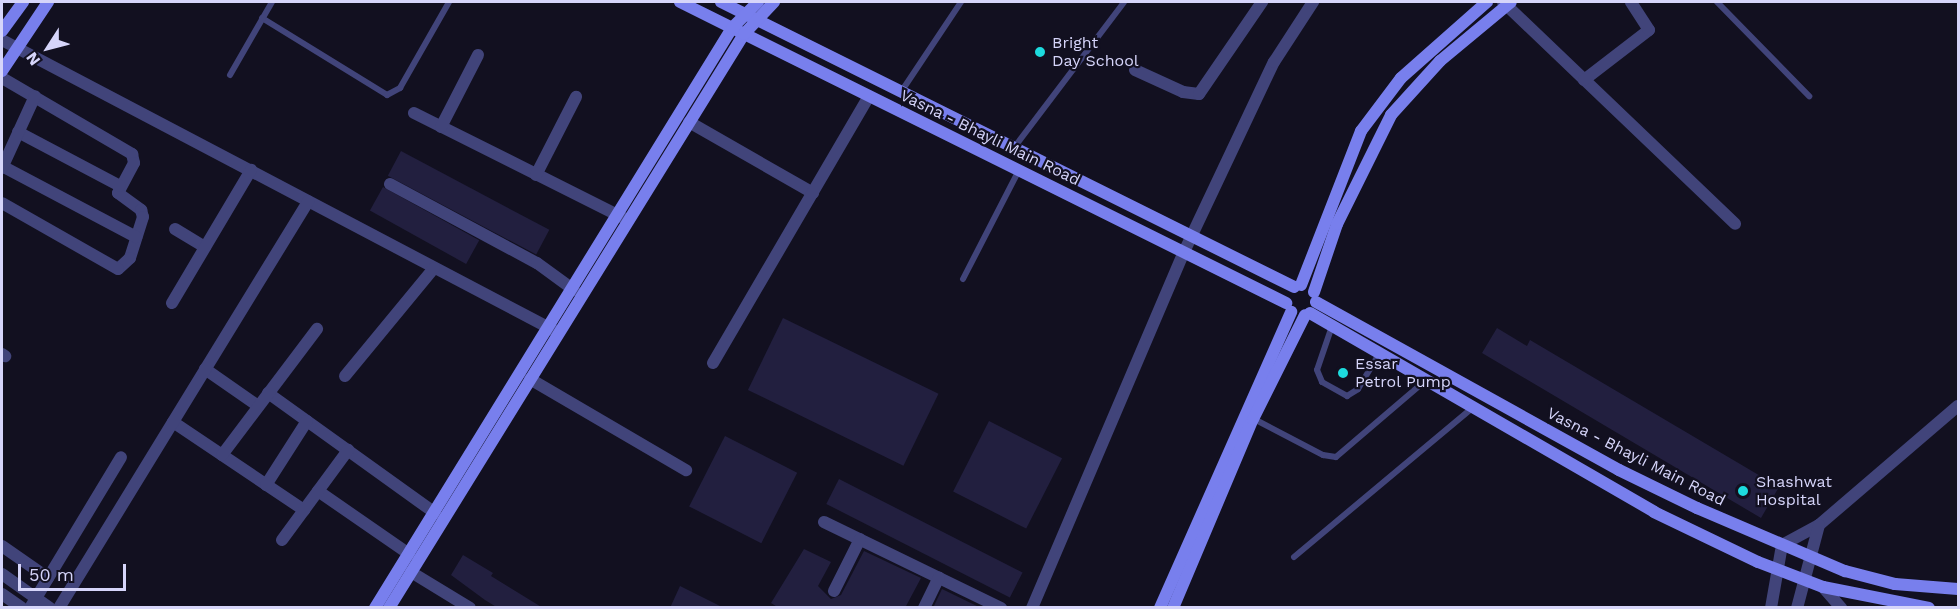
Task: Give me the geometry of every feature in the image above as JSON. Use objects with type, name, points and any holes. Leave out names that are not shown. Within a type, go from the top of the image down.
[{"type":"main road","points":[[2,31],[22,2]]},
{"type":"main road","points":[[2,71],[48,2]]},
{"type":"main road","name":"Vasna - Bhayli Main Road","points":[[680,2],[1184,252],[1289,308],[1311,306]]},
{"type":"main road","name":"Vasna - Bhayli Main Road","points":[[721,2],[1190,239],[1297,286],[1311,306],[1619,470],[1807,556],[1895,584],[1959,590]]},
{"type":"main road","points":[[751,17],[758,2]]},
{"type":"main road","points":[[375,608],[554,332],[738,31],[751,17],[774,2]]},
{"type":"main road","points":[[1160,608],[1289,308],[1361,131],[1401,78],[1488,2]]},
{"type":"main road","points":[[1173,608],[1253,419],[1311,306],[1337,224],[1391,115],[1440,61],[1507,3]]},
{"type":"main road","points":[[389,608],[530,379],[576,286],[689,122],[738,31]]},
{"type":"main road","points":[[1311,306],[1332,326],[1378,354],[1654,512],[1802,580],[1823,587],[1929,608]]},
{"type":"street","points":[[1135,70],[1183,92],[1198,94],[1262,2]]},
{"type":"street","points":[[1584,80],[1649,30],[1631,2]]},
{"type":"street","points":[[1507,3],[1735,224]]},
{"type":"street","points":[[1032,608],[1184,252],[1275,62],[1307,4]]},
{"type":"street","points":[[2,40],[554,332]]},
{"type":"street","points":[[441,127],[478,55]]},
{"type":"street","points":[[2,78],[132,153],[134,163],[120,186],[120,197],[141,210],[136,237],[125,265],[118,268],[2,203]]},
{"type":"street","points":[[35,96],[2,167],[136,237]]},
{"type":"street","points":[[713,363],[869,96]]},
{"type":"street","points":[[536,175],[576,97]]},
{"type":"street","points":[[414,113],[623,218]]},
{"type":"street","points":[[689,122],[813,193]]},
{"type":"street","points":[[18,132],[120,186]]},
{"type":"street","points":[[172,303],[251,170]]},
{"type":"street","points":[[390,184],[576,286]]},
{"type":"street","points":[[59,608],[308,201]]},
{"type":"street","points":[[175,229],[206,247]]},
{"type":"street","points":[[345,376],[434,268]]},
{"type":"street","points":[[222,455],[316,329]]},
{"type":"street","points":[[205,369],[258,406]]},
{"type":"street","points":[[530,379],[686,470]]},
{"type":"street","points":[[268,393],[435,513]]},
{"type":"street","points":[[1771,608],[1782,545],[1819,525],[1957,409]]},
{"type":"street","points":[[266,485],[307,421]]},
{"type":"street","points":[[173,422],[304,510]]},
{"type":"street","points":[[282,540],[348,450]]},
{"type":"street","points":[[33,603],[121,457]]},
{"type":"street","points":[[318,490],[409,554]]},
{"type":"street","points":[[824,522],[1001,608]]},
{"type":"street","points":[[1797,608],[1807,556],[1819,525]]},
{"type":"street","points":[[834,591],[860,539]]},
{"type":"street","points":[[2,546],[48,578]]},
{"type":"street","points":[[411,572],[470,608]]},
{"type":"street","points":[[2,574],[33,603],[50,608]]},
{"type":"street","points":[[924,608],[939,577]]},
{"type":"street","points":[[1823,587],[1841,608]]},
{"type":"street","points":[[2,594],[22,608]]},
{"type":"lane","points":[[230,75],[272,2]]},
{"type":"lane","points":[[262,18],[387,94],[400,88],[449,2]]},
{"type":"lane","points":[[901,92],[961,2]]},
{"type":"lane","points":[[1013,149],[1124,2]]},
{"type":"lane","points":[[1718,2],[1809,96]]},
{"type":"lane","points":[[963,279],[1019,170]]},
{"type":"lane","points":[[1332,326],[1317,370],[1322,382],[1347,396],[1358,389],[1378,354]]},
{"type":"lane","points":[[1253,419],[1336,457],[1425,381]]},
{"type":"lane","points":[[1294,557],[1471,409]]},
{"type":"building","points":[[401,151],[549,230],[536,255],[388,176]]},
{"type":"building","points":[[383,187],[479,240],[466,264],[370,211]]},
{"type":"building","points":[[783,318],[938,394],[903,466],[748,390]]},
{"type":"building","points":[[1497,328],[1527,346],[1530,340],[1779,487],[1761,518],[1482,353]]},
{"type":"building","points":[[989,421],[1062,458],[1026,529],[953,491]]},
{"type":"building","points":[[725,436],[797,473],[761,543],[689,506]]},
{"type":"building","points":[[839,479],[1023,573],[1010,597],[826,504]]},
{"type":"building","points":[[804,549],[831,562],[818,586],[831,599],[841,595],[864,551],[921,578],[905,608],[779,608],[771,603]]},
{"type":"building","points":[[463,555],[493,573],[491,576],[543,608],[498,608],[485,600],[451,575]]},
{"type":"building","points":[[680,586],[724,608],[670,608]]},
{"type":"building","points":[[942,589],[981,608],[933,608]]},
{"type":"place","name":"Bright Day School","points":[[1040,52]]},
{"type":"place","name":"Essar Petrol Pump","points":[[1343,373]]},
{"type":"place","name":"Shashwat Hospital","points":[[1743,491]]}]
